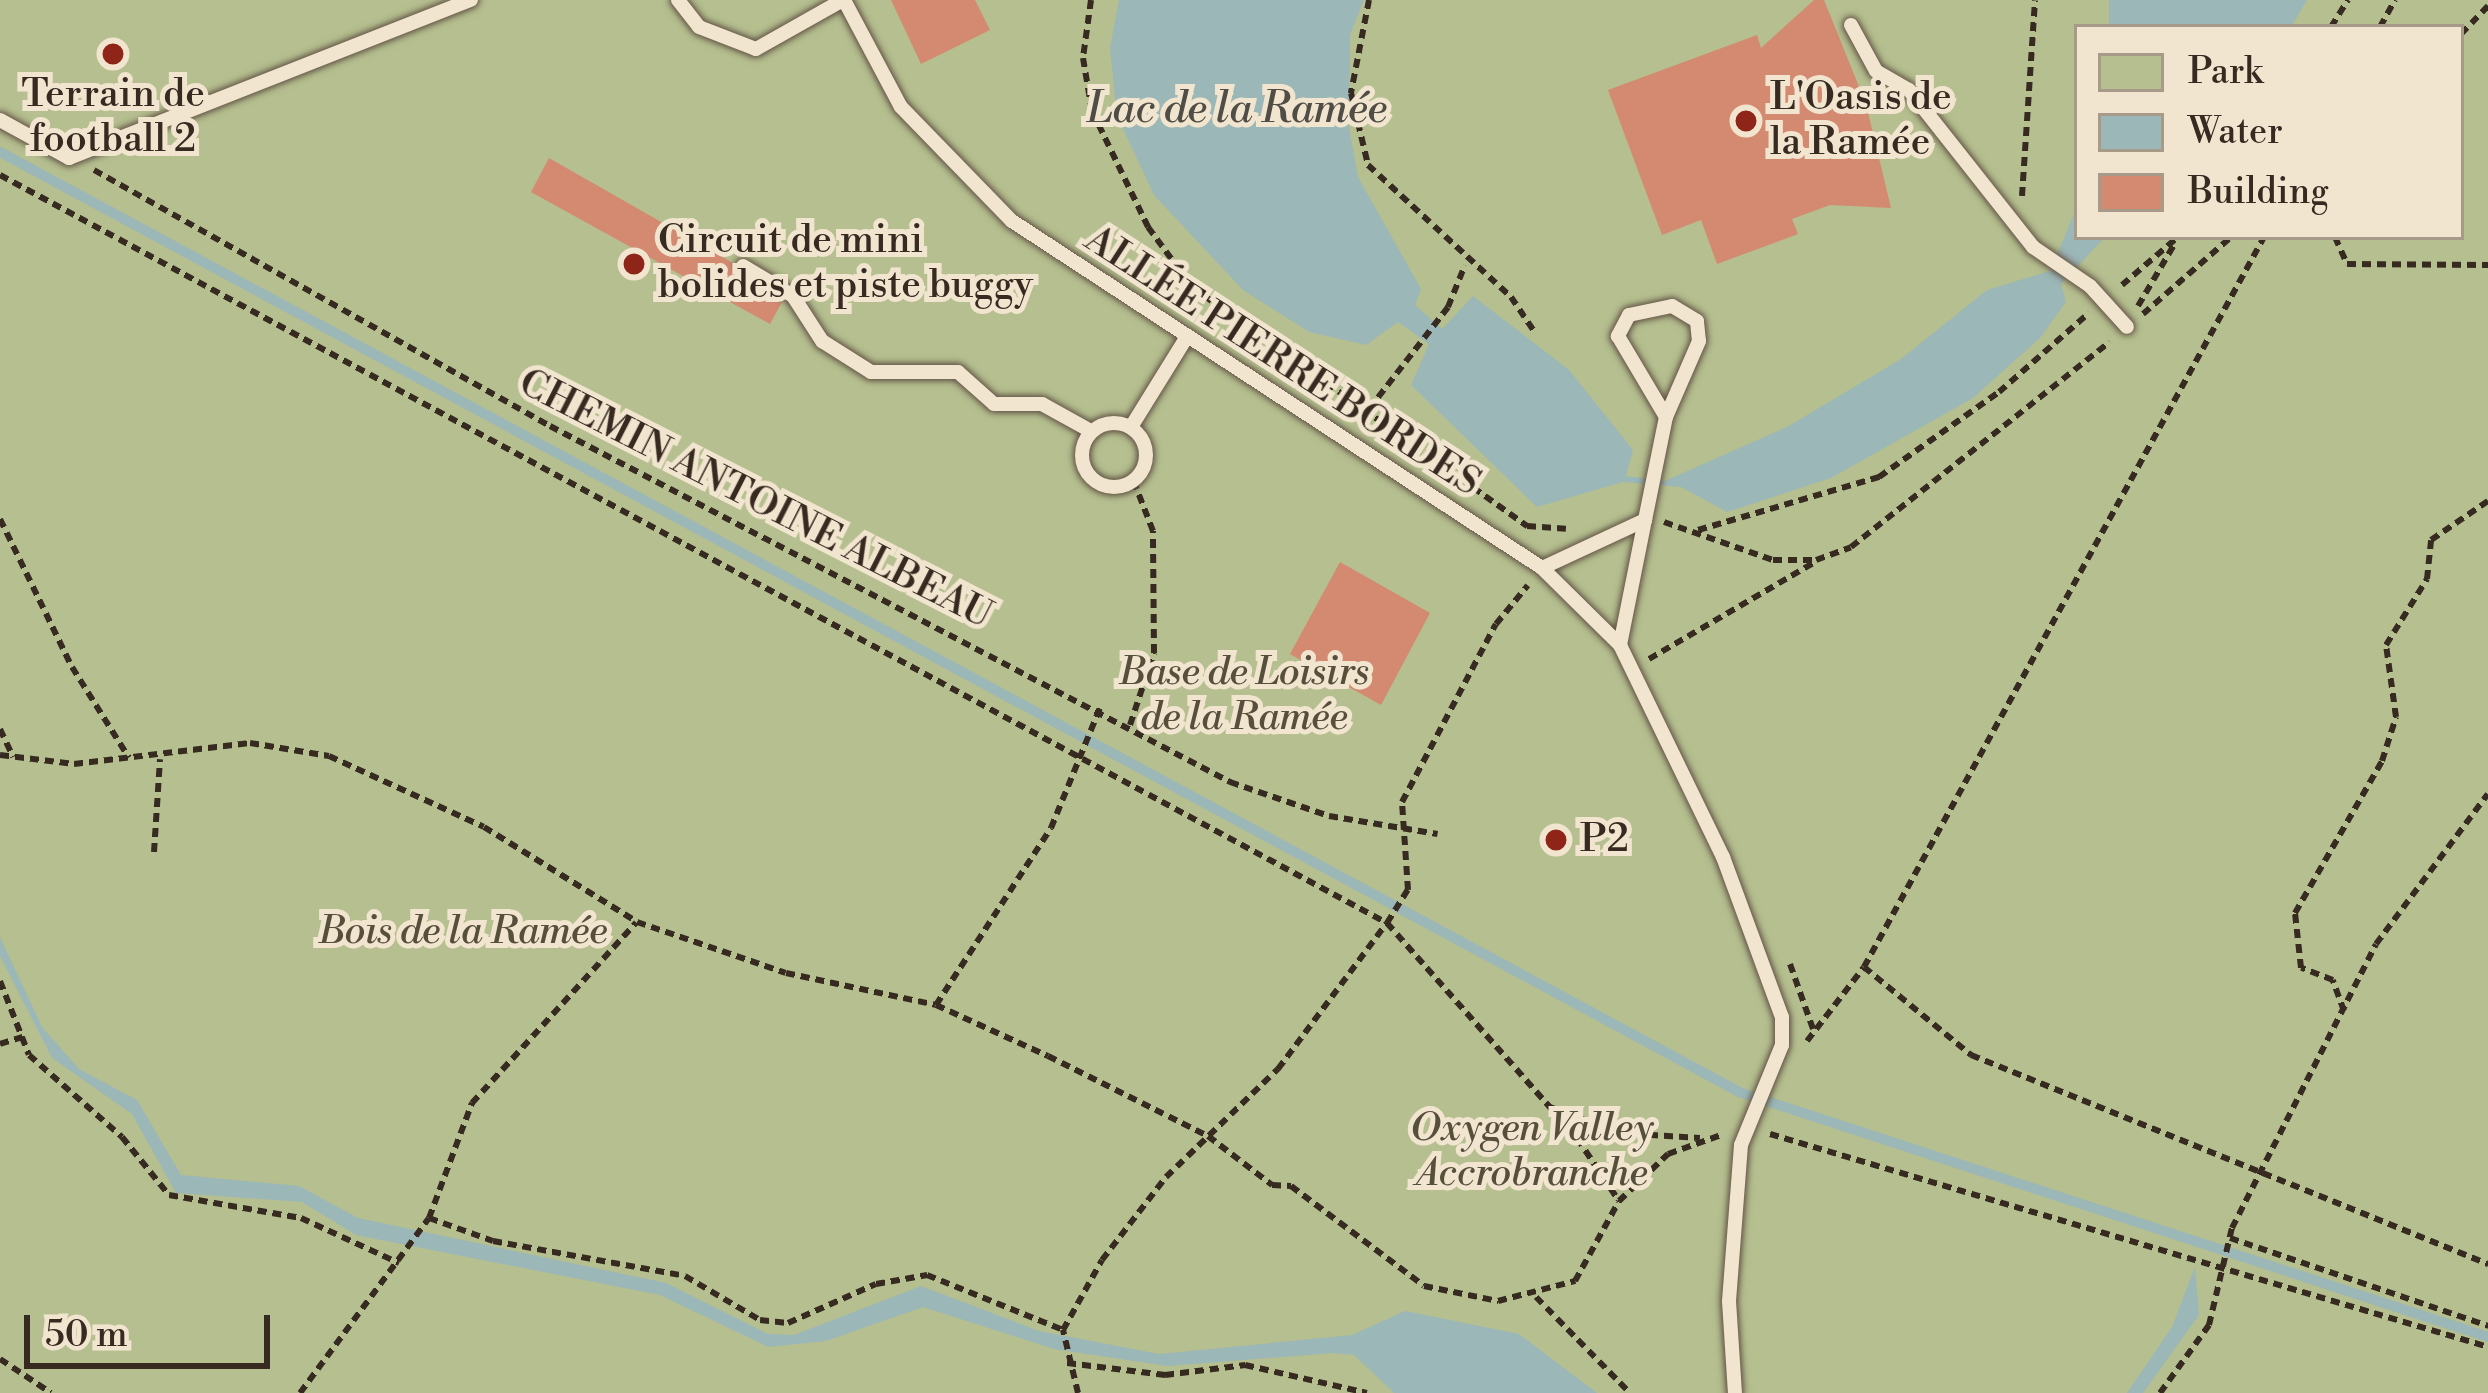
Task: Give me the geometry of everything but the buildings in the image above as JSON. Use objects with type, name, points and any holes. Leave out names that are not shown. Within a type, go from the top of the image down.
[{"type":"lane","points":[[0,120],[70,158],[471,0]]},
{"type":"lane","points":[[678,0],[699,27],[756,49],[844,0]]},
{"type":"lane","name":"ALLÉE PIERRE BORDES","points":[[844,0],[902,107],[950,163],[1012,221],[1185,340],[1542,568],[1620,645],[1769,964],[1782,1045],[1743,1137],[1729,1301],[1735,1393]]},
{"type":"lane","points":[[1851,25],[1876,71],[1909,90],[2033,247],[2090,286],[2128,328]]},
{"type":"lane","points":[[743,266],[793,296],[822,340],[871,372],[958,372],[994,404],[1042,404],[1091,431],[1131,427]]},
{"type":"lane","points":[[1620,645],[1666,416],[1699,340],[1697,322],[1672,306],[1629,316],[1618,336],[1666,416]]},
{"type":"lane","points":[[1131,427],[1185,340]]},
{"type":"lane","points":[[1091,431],[1082,449],[1097,483],[1134,482],[1147,464],[1131,427]]},
{"type":"lane","points":[[1542,568],[1646,520]]},
{"type":"path","points":[[1091,0],[1083,58],[1092,111],[1148,227],[1192,287],[1527,526],[1581,525]]},
{"type":"path","points":[[1369,0],[1351,93],[1368,165],[1466,265],[1511,298],[1533,330]]},
{"type":"path","points":[[2008,212],[2028,189],[2023,132],[2035,0]]},
{"type":"path","points":[[2464,31],[2488,6]]},
{"type":"path","name":"CHEMIN ANTOINE ALBEAU","points":[[70,158],[293,274],[550,426],[1100,708],[1230,782],[1329,816],[1438,834]]},
{"type":"path","points":[[0,176],[1387,923],[1546,1106],[1619,1202]]},
{"type":"path","points":[[1695,531],[1879,477],[1999,392],[2175,240]]},
{"type":"path","points":[[2128,328],[2177,240]]},
{"type":"path","points":[[1813,1029],[1864,967],[2262,240]]},
{"type":"path","points":[[2337,240],[2347,264],[2488,266]]},
{"type":"path","points":[[1369,410],[1448,307],[1466,265]]},
{"type":"path","points":[[1631,667],[1816,560],[1851,547],[1982,448]]},
{"type":"path","points":[[1130,724],[1154,653],[1153,531],[1134,482]]},
{"type":"path","points":[[2344,1011],[2333,980],[2301,968],[2296,913],[2382,761],[2396,718],[2386,645],[2426,579],[2431,541],[2488,501]]},
{"type":"path","points":[[0,519],[72,667],[129,758]]},
{"type":"path","points":[[1646,520],[1695,531],[1773,560],[1816,560]]},
{"type":"path","points":[[1078,1393],[1063,1330],[1132,1214],[1278,1069],[1408,890],[1397,826],[1496,624],[1542,568]]},
{"type":"path","points":[[936,1005],[1051,828],[1100,708]]},
{"type":"path","points":[[0,729],[13,757]]},
{"type":"path","points":[[0,755],[160,759],[250,743],[329,756],[484,827],[637,922],[786,973],[936,1005],[1208,1136],[1424,1286],[1536,1298],[1575,1280],[1619,1202],[1668,1154],[1704,1138]]},
{"type":"path","points":[[154,852],[160,759]]},
{"type":"path","points":[[2160,1393],[2209,1325],[2230,1241],[2376,944],[2488,794]]},
{"type":"path","points":[[300,1393],[423,1229],[472,1103],[637,922]]},
{"type":"path","points":[[1864,967],[1971,1055],[2122,1123],[2266,1169],[2488,1264]]},
{"type":"path","points":[[0,981],[29,1055],[122,1137],[169,1195],[301,1218],[399,1262]]},
{"type":"path","points":[[0,1044],[23,1037]]},
{"type":"path","points":[[1546,1106],[1619,1133],[1704,1138],[1768,1134],[2222,1264],[2488,1347]]},
{"type":"path","points":[[429,1218],[493,1241],[685,1276],[760,1320],[788,1323],[876,1284],[927,1275],[1063,1330]]},
{"type":"path","points":[[2230,1241],[2488,1326]]},
{"type":"path","points":[[1536,1298],[1630,1393]]},
{"type":"path","points":[[0,1359],[51,1393]]},
{"type":"path","points":[[1067,1360],[1165,1375],[1245,1365],[1367,1393]]},
{"type":"green space","name":"Base de Loisirs de la Ramée","points":[[0,0],[2488,0],[2488,1393],[0,1393]]},
{"type":"water","name":"Lac de la Ramée","points":[[1119,0],[1364,0],[1350,35],[1349,128],[1358,177],[1421,289],[1415,305],[1442,329],[1473,296],[1569,370],[1633,450],[1626,476],[1665,481],[1787,427],[1901,359],[1987,290],[2050,271],[2074,214],[2074,240],[2102,240],[2061,284],[2066,302],[2040,338],[1973,398],[1831,478],[1727,512],[1681,487],[1623,482],[1537,507],[1411,385],[1429,344],[1398,322],[1366,345],[1309,332],[1243,290],[1154,195],[1117,116],[1110,48]]},
{"type":"water","points":[[2109,0],[2307,0],[2293,24],[2109,24]]},
{"type":"water","points":[[0,937],[42,1027],[79,1069],[137,1100],[181,1175],[299,1186],[358,1218],[666,1283],[768,1334],[794,1335],[921,1286],[1039,1331],[1159,1354],[1352,1335],[1405,1311],[1519,1334],[1597,1393],[1394,1393],[1354,1355],[1334,1353],[1167,1366],[1054,1349],[923,1307],[826,1341],[768,1347],[660,1295],[356,1235],[302,1202],[176,1193],[132,1114],[52,1058],[0,956]]},
{"type":"water","points":[[2195,1267],[2199,1315],[2143,1393],[2127,1393],[2172,1327]]},
{"type":"waterway","points":[[0,152],[1739,1092],[2488,1337]]},
{"type":"place","name":"Terrain de football 2","points":[[113,54]]},
{"type":"place","name":"L'Oasis de la Ramée","points":[[1746,121]]},
{"type":"place","name":"Circuit de mini bolides et piste buggy","points":[[634,264]]},
{"type":"place","name":"P2","points":[[1556,840]]},
{"type":"park label","name":"Bois de la Ramée","points":[[463,932]]},
{"type":"park label","name":"Oxygen Valley Accrobranche","points":[[1532,1152]]}]
